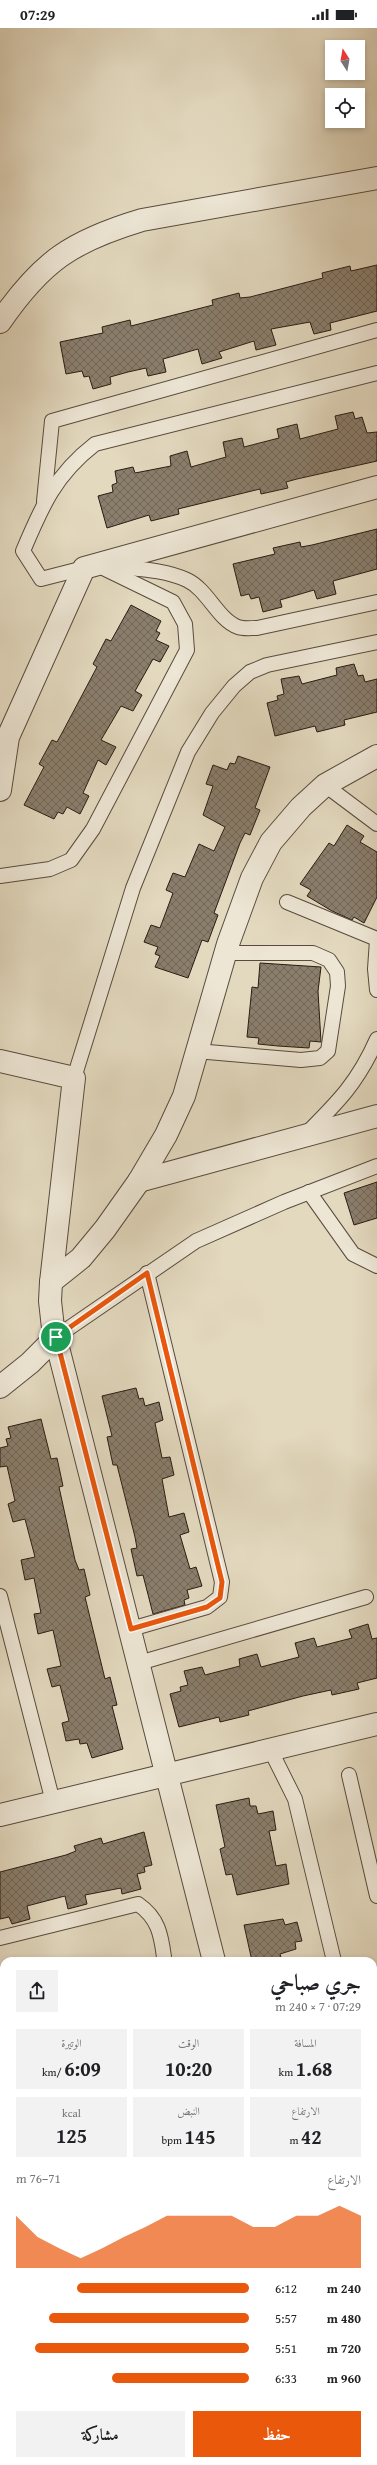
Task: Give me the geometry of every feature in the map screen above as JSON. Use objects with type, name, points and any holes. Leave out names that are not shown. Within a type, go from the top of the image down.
[{"type":"street","points":[[0,322],[20,293],[44,268],[72,246],[105,231],[142,220],[377,178]]},
{"type":"street","points":[[0,790],[8,737],[90,566],[377,487]]},
{"type":"street","points":[[51,1282],[81,1258],[105,1229],[139,1181],[166,1135],[184,1096],[225,953],[252,878],[271,842],[301,807],[325,786],[377,756]]},
{"type":"street","points":[[0,1061],[74,1078],[50,1301],[56,1337],[168,1774],[213,1957]]},
{"type":"street","points":[[139,1181],[377,1116]]},
{"type":"street","points":[[0,1387],[30,1362],[56,1337]]},
{"type":"street","points":[[0,1815],[377,1724]]},
{"type":"lane","points":[[44,502],[52,421],[377,330]]},
{"type":"lane","points":[[377,373],[95,444],[74,460],[44,502],[23,551],[41,580],[90,566],[165,573],[187,580],[201,589],[224,616],[238,627],[257,628],[377,602]]},
{"type":"lane","points":[[0,876],[50,869],[71,860],[93,829],[187,650],[185,624],[173,602],[90,566]]},
{"type":"lane","points":[[74,1078],[133,888],[188,752],[212,714],[234,686],[250,672],[267,666],[377,642]]},
{"type":"lane","points":[[325,786],[377,824]]},
{"type":"lane","points":[[287,902],[377,940],[375,969],[377,990]]},
{"type":"lane","points":[[196,1051],[301,1060],[320,1058],[328,1051],[338,986],[337,972],[329,960],[313,953],[225,953]]},
{"type":"lane","points":[[305,1136],[346,1093],[364,1068],[377,1039]]},
{"type":"lane","points":[[56,1337],[147,1273],[196,1241],[309,1192],[377,1166]]},
{"type":"lane","points":[[309,1192],[353,1254],[377,1266]]},
{"type":"lane","points":[[131,1629],[207,1607],[220,1598],[222,1582],[147,1273]]},
{"type":"lane","points":[[0,1596],[53,1802]]},
{"type":"lane","points":[[139,1663],[366,1597]]},
{"type":"lane","points":[[270,1749],[295,1799],[333,1957]]},
{"type":"lane","points":[[349,1775],[377,1896]]},
{"type":"lane","points":[[0,1938],[138,1904],[150,1912],[160,1929],[164,1957]]},
{"type":"building","points":[[377,265],[377,311],[330,323],[331,330],[314,334],[310,322],[271,329],[276,345],[256,350],[254,341],[219,352],[222,358],[202,364],[198,349],[163,359],[166,372],[148,376],[146,368],[128,372],[110,377],[111,384],[93,389],[89,376],[84,377],[82,371],[66,374],[60,342],[103,333],[102,327],[130,320],[131,326],[213,305],[212,300],[239,293],[240,298],[250,297],[323,278],[322,273],[350,266],[351,271]]},
{"type":"building","points":[[353,412],[355,419],[362,417],[367,433],[377,432],[377,461],[286,482],[288,488],[261,494],[260,489],[178,509],[179,514],[151,521],[149,515],[107,528],[98,496],[113,492],[112,485],[117,483],[115,471],[133,467],[135,473],[171,466],[170,456],[187,451],[191,467],[226,457],[223,442],[242,438],[244,447],[279,438],[277,429],[297,424],[300,439],[338,429],[335,416]]},
{"type":"building","points":[[377,529],[377,569],[333,581],[336,594],[317,599],[314,590],[280,600],[282,607],[263,612],[259,597],[251,599],[249,594],[241,596],[233,564],[275,554],[273,548],[300,542],[301,547],[312,545]]},
{"type":"building","points":[[131,605],[161,621],[156,631],[160,633],[156,640],[169,646],[160,662],[153,659],[135,691],[142,695],[133,711],[121,706],[101,740],[116,747],[106,765],[98,760],[83,793],[89,796],[80,814],[67,807],[63,814],[58,812],[54,819],[24,805],[44,767],[39,764],[52,740],[57,742],[62,733],[97,667],[93,664],[106,639],[111,641]]},
{"type":"building","points":[[354,664],[358,676],[363,675],[365,682],[377,679],[377,712],[344,720],[345,725],[317,732],[315,726],[275,736],[267,703],[278,700],[277,696],[284,694],[281,679],[299,676],[302,684],[337,675],[336,668]]},
{"type":"building","points":[[238,756],[270,767],[255,808],[260,810],[250,835],[245,833],[240,843],[214,913],[218,915],[208,942],[202,940],[188,978],[155,967],[160,956],[155,954],[158,947],[144,942],[151,925],[160,928],[173,893],[166,890],[173,873],[185,877],[199,844],[214,851],[225,827],[203,815],[213,786],[206,784],[213,765],[227,770],[230,763],[235,764]]},
{"type":"building","points":[[347,825],[364,836],[360,842],[377,852],[377,897],[364,923],[354,917],[352,920],[332,911],[307,896],[311,890],[300,884],[329,843],[334,846]]},
{"type":"building","points":[[260,963],[321,967],[318,991],[321,1042],[310,1041],[309,1048],[278,1046],[258,1044],[259,1038],[247,1037],[252,987],[258,988]]},
{"type":"building","points":[[377,1182],[377,1218],[354,1225],[344,1193]]},
{"type":"building","points":[[136,1388],[139,1399],[143,1398],[145,1406],[159,1402],[163,1420],[155,1423],[162,1458],[170,1457],[174,1475],[162,1479],[169,1517],[184,1513],[189,1532],[180,1535],[190,1569],[196,1567],[202,1586],[187,1590],[189,1598],[184,1600],[185,1605],[153,1614],[143,1575],[137,1576],[131,1549],[137,1548],[135,1537],[117,1465],[113,1465],[107,1437],[112,1436],[102,1396]]},
{"type":"building","points":[[41,1419],[51,1459],[57,1458],[63,1486],[59,1487],[75,1560],[79,1570],[84,1569],[90,1595],[85,1597],[105,1679],[110,1677],[117,1705],[112,1706],[123,1749],[92,1758],[87,1743],[80,1744],[79,1739],[66,1741],[62,1723],[69,1721],[60,1685],[52,1687],[47,1669],[61,1666],[53,1630],[38,1634],[34,1614],[41,1613],[34,1578],[25,1580],[21,1560],[35,1557],[25,1519],[13,1522],[8,1504],[15,1501],[7,1466],[0,1467],[0,1448],[8,1446],[6,1439],[11,1438],[8,1427]]},
{"type":"building","points":[[368,1624],[372,1639],[377,1638],[377,1678],[357,1683],[359,1689],[332,1695],[331,1690],[248,1711],[249,1715],[220,1722],[219,1717],[179,1727],[170,1694],[181,1691],[180,1687],[188,1685],[184,1671],[202,1667],[205,1675],[240,1666],[239,1659],[257,1654],[261,1667],[299,1657],[295,1643],[314,1638],[317,1647],[352,1638],[349,1630]]},
{"type":"building","points":[[249,1798],[250,1806],[256,1806],[258,1814],[273,1811],[276,1830],[269,1831],[276,1866],[286,1864],[289,1884],[237,1895],[232,1874],[226,1875],[220,1849],[225,1847],[216,1805]]},
{"type":"building","points":[[144,1832],[152,1865],[144,1867],[145,1872],[137,1874],[141,1889],[122,1894],[121,1888],[85,1895],[87,1904],[68,1909],[65,1896],[27,1906],[30,1919],[12,1924],[9,1917],[0,1919],[0,1872],[66,1855],[76,1851],[74,1846],[101,1838],[103,1844]]},
{"type":"building","points":[[283,1919],[285,1925],[297,1922],[302,1941],[295,1942],[296,1949],[280,1954],[281,1957],[251,1957],[244,1925]]},
{"type":"route","points":[[147,1273],[222,1582],[220,1598],[207,1607],[131,1629],[56,1337],[147,1273]]}]
